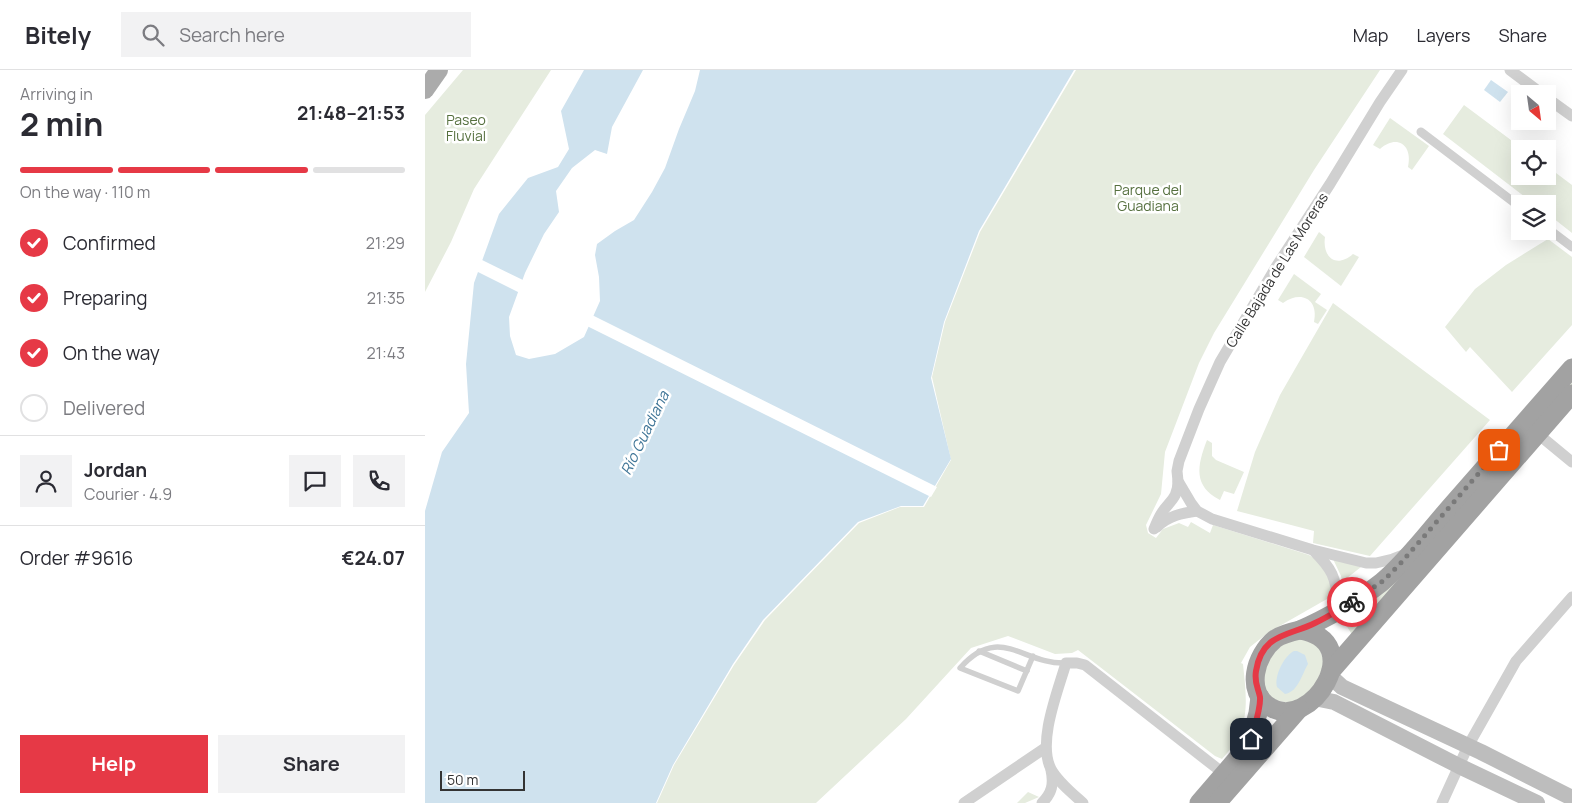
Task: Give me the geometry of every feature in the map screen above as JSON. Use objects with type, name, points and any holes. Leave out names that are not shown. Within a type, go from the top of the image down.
[{"type":"highway","points":[[1199,803],[1223,773],[1237,760],[1251,739],[1260,697],[1255,679],[1256,672],[1260,656],[1268,646],[1276,638],[1288,632],[1300,630],[1315,623],[1383,581],[1569,373]]},
{"type":"highway","points":[[1330,673],[1572,394]]},
{"type":"highway","points":[[1217,803],[1299,709],[1314,698],[1326,684],[1332,661],[1331,652],[1327,644],[1319,636],[1300,630]]},
{"type":"highway","points":[[1260,697],[1272,709],[1282,712],[1299,709]]},
{"type":"main road","points":[[425,90],[439,70]]},
{"type":"main road","points":[[1330,673],[1345,688],[1572,798]]},
{"type":"main road","points":[[1314,698],[1334,702],[1459,766],[1537,803]]},
{"type":"street","name":"Calle Bajada de Las Moreras","points":[[1197,511],[1185,512],[1163,520],[1153,530],[1161,513],[1175,498],[1178,490],[1177,471],[1179,461],[1220,362],[1276,267],[1330,184],[1379,102],[1402,70]]},
{"type":"street","points":[[1510,70],[1530,85]]},
{"type":"street","points":[[1556,104],[1572,116]]},
{"type":"street","points":[[1421,132],[1511,200]]},
{"type":"street","points":[[1556,234],[1572,246]]},
{"type":"street","points":[[1538,434],[1572,462]]},
{"type":"street","points":[[1178,482],[1197,511],[1212,519],[1313,550],[1376,564],[1411,551]]},
{"type":"street","points":[[1313,550],[1325,562],[1335,578],[1337,602]]},
{"type":"street","points":[[1442,803],[1468,746],[1516,661],[1572,597]]},
{"type":"street","points":[[1042,803],[1053,787],[1051,769],[1045,748],[1047,731],[1066,663],[1085,665],[1223,773]]},
{"type":"street","points":[[964,803],[1045,748]]},
{"type":"street","points":[[1051,769],[1083,803]]},
{"type":"lane","points":[[1033,656],[1018,691],[960,668],[979,651],[997,646],[1033,656],[1057,663],[1066,663]]},
{"type":"lane","points":[[979,651],[1027,670]]},
{"type":"green space","name":"Paseo Fluvial","points":[[463,70],[551,70],[474,189],[451,242],[425,292],[425,115]]},
{"type":"green space","name":"Parque del Guadiana","points":[[1076,70],[1380,70],[1314,170],[1214,333],[1199,363],[1165,452],[1161,494],[1146,525],[1148,533],[1156,538],[1163,529],[1179,523],[1188,527],[1191,522],[1210,533],[1213,525],[1309,555],[1320,563],[1326,571],[1332,594],[1327,599],[1269,632],[1250,647],[1241,663],[1243,664],[1246,703],[1242,726],[1238,737],[1222,759],[1215,756],[1078,650],[1072,653],[1055,654],[1008,636],[971,648],[906,719],[816,803],[657,803],[674,765],[734,665],[765,620],[859,523],[900,507],[924,507],[951,460],[932,377],[945,322],[980,232]]},
{"type":"green space","points":[[1464,105],[1511,140],[1511,185],[1556,185],[1556,173],[1572,185],[1572,233],[1556,220],[1556,195],[1522,195],[1443,134]]},
{"type":"green space","points":[[1390,118],[1429,146],[1412,170],[1408,167],[1408,153],[1402,144],[1392,142],[1380,149],[1373,145]]},
{"type":"green space","points":[[1319,232],[1325,237],[1326,250],[1331,259],[1341,260],[1353,254],[1359,257],[1341,286],[1304,257]]},
{"type":"green space","points":[[1546,240],[1549,240],[1572,257],[1572,325],[1512,392],[1470,347],[1466,352],[1445,327],[1475,289],[1506,265]]},
{"type":"green space","points":[[1294,274],[1321,294],[1315,302],[1327,310],[1318,324],[1314,322],[1314,307],[1307,299],[1296,297],[1283,303],[1278,300]]},
{"type":"green space","points":[[1333,303],[1490,420],[1370,556],[1313,543],[1314,531],[1237,511],[1255,452],[1280,395]]},
{"type":"green space","points":[[1572,377],[1572,387],[1353,636],[1346,625],[1345,613]]},
{"type":"green space","points":[[1207,440],[1212,443],[1212,456],[1216,460],[1244,472],[1234,494],[1224,491],[1220,500],[1211,494],[1201,482],[1201,458]]},
{"type":"green space","points":[[1333,559],[1361,567],[1342,582]]},
{"type":"green space","points":[[1299,638],[1319,646],[1324,664],[1315,686],[1302,697],[1289,703],[1271,699],[1267,692],[1264,677],[1268,662],[1272,655],[1284,644]]},
{"type":"green space","points":[[1028,792],[1039,797],[1025,803],[1017,803]]},
{"type":"water","name":"Río Guadiana","points":[[584,70],[643,70],[612,127],[607,154],[595,150],[572,168],[556,191],[559,212],[544,234],[525,273],[509,317],[510,336],[516,355],[529,359],[555,354],[584,337],[600,301],[599,277],[595,255],[597,244],[634,220],[652,192],[665,168],[695,91],[700,70],[1074,70],[979,231],[944,322],[931,378],[951,459],[923,506],[901,506],[858,522],[763,620],[733,664],[673,765],[656,803],[425,803],[425,511],[442,452],[469,413],[466,364],[474,283],[499,214],[528,178],[558,167],[569,149],[561,111]]},
{"type":"water","points":[[1491,80],[1508,92],[1500,102],[1484,90]]},
{"type":"water","points":[[1294,651],[1305,655],[1308,664],[1293,690],[1285,694],[1277,687],[1278,672],[1283,662]]},
{"type":"pier","points":[[480,259],[525,281],[520,293],[476,271]]},
{"type":"pier","points":[[592,315],[937,487],[931,497],[587,326]]},
{"type":"way so far","points":[[1352,602],[1383,581],[1400,564],[1499,450]]},
{"type":"route","points":[[1251,739],[1260,697],[1255,679],[1260,656],[1276,638],[1315,623],[1352,602]]}]
